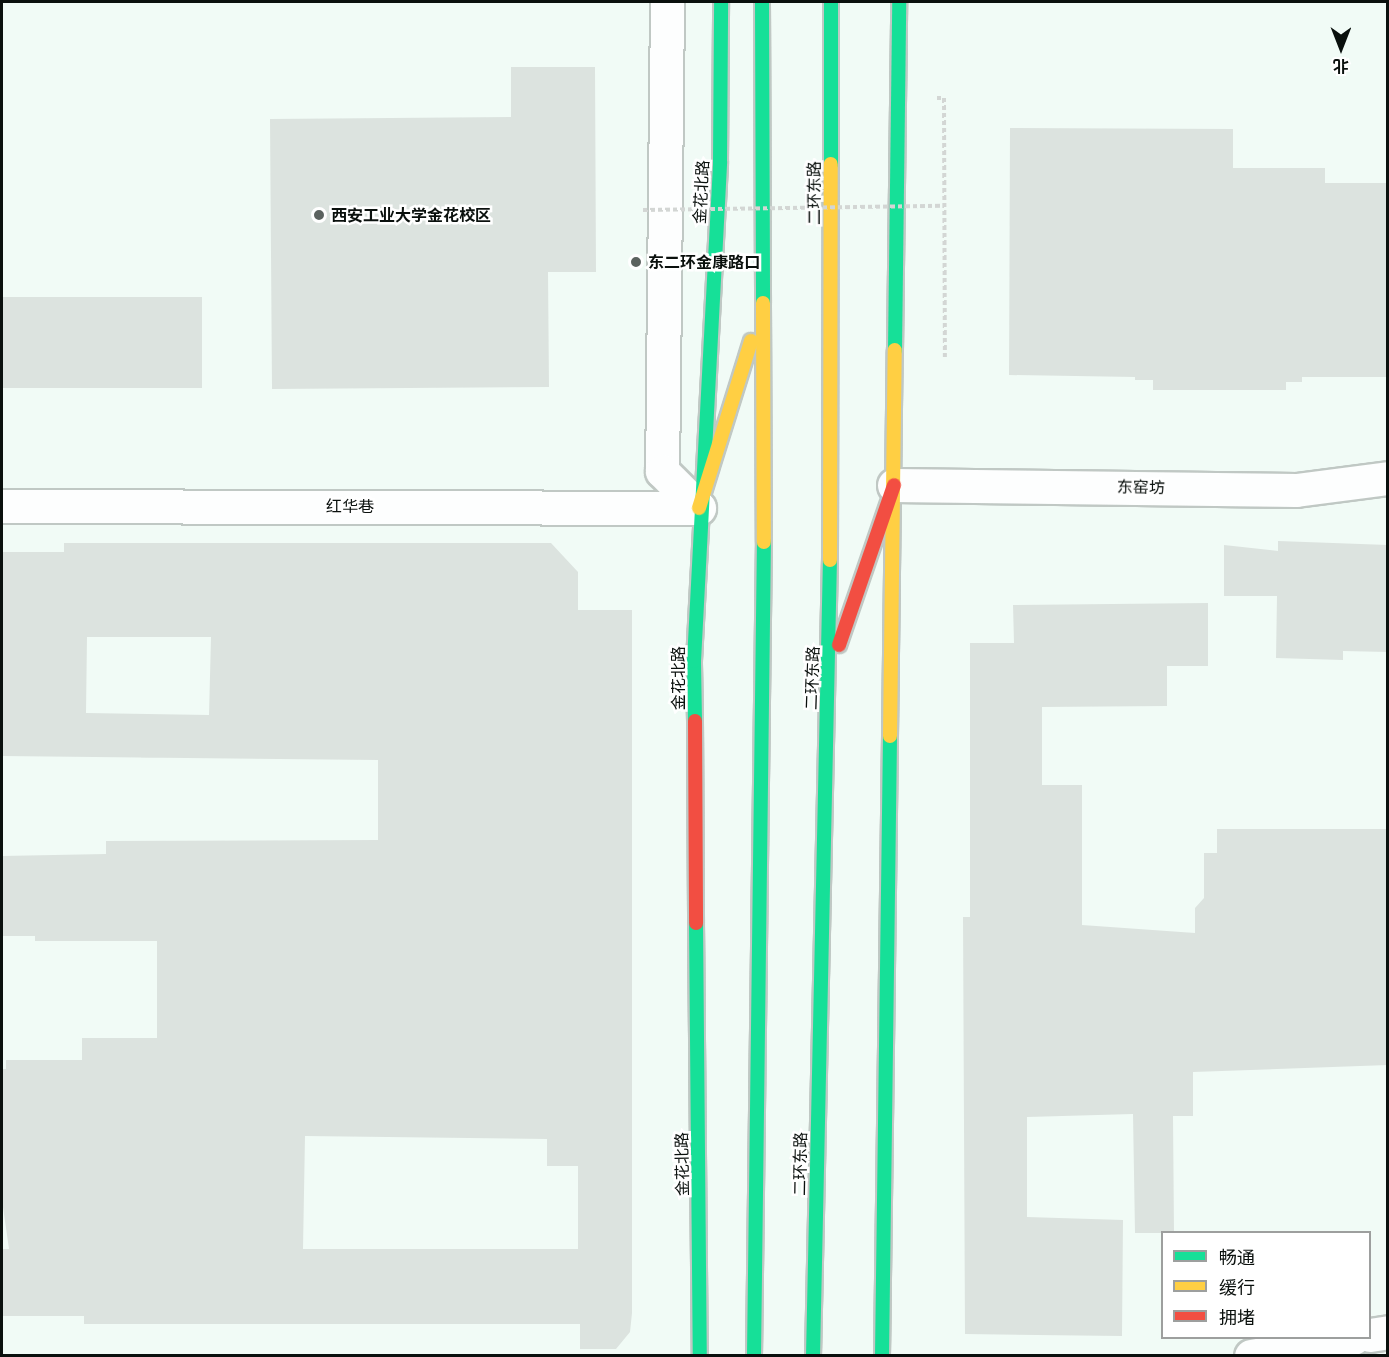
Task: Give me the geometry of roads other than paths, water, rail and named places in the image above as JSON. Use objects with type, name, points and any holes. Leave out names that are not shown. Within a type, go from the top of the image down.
[{"type":"main road","name":"金花北路","points":[[700,1356],[694,661],[699,508],[720,162],[721,2]]},
{"type":"main road","points":[[754,1356],[764,693],[760,311],[762,2]]},
{"type":"main road","name":"二环东路","points":[[813,1356],[823,805],[830,669],[831,2]]},
{"type":"main road","points":[[882,1356],[899,2]]},
{"type":"main road","points":[[699,508],[760,311]]},
{"type":"main road","points":[[830,669],[894,485]]},
{"type":"street","points":[[667,2],[662,471],[699,508]]},
{"type":"street","name":"东窑坊","points":[[894,485],[1296,490],[1388,478]]},
{"type":"street","name":"红华巷","points":[[2,506],[699,508]]},
{"type":"street","points":[[1371,1335],[1388,1332]]},
{"type":"street","points":[[1251,1356],[1347,1339]]},
{"type":"place","name":"西安工业大学金花校区","points":[[319,215]]},
{"type":"place","name":"东二环金康路口","points":[[636,262]]}]
